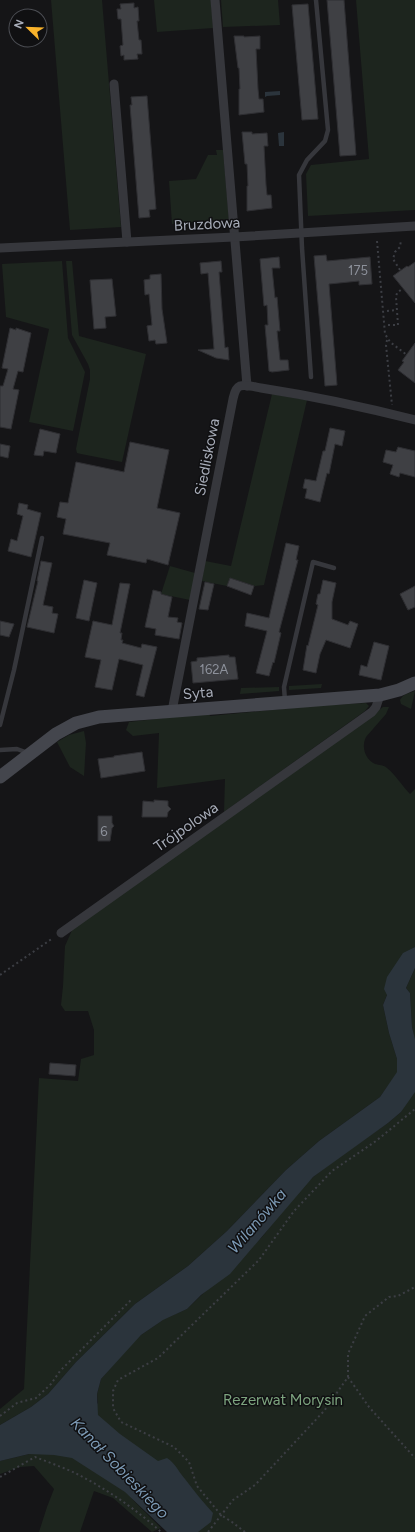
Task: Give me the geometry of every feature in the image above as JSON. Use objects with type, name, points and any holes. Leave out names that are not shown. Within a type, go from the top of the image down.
[{"type":"street","points":[[215,0],[247,386],[354,405],[415,420]]},
{"type":"street","points":[[114,84],[127,242]]},
{"type":"street","name":"Bruzdowa","points":[[0,248],[234,237],[415,226]]},
{"type":"street","name":"Siedliskowa","points":[[172,711],[233,399],[237,388],[247,386]]},
{"type":"street","name":"Syta","points":[[0,777],[56,734],[76,723],[99,717],[380,694],[399,690],[415,682]]},
{"type":"street","name":"Trójpolowa","points":[[61,933],[372,712],[376,708],[380,694]]},
{"type":"lane","points":[[311,377],[299,175],[307,160],[325,141],[328,130],[316,0]]},
{"type":"lane","points":[[0,725],[14,670],[42,538]]},
{"type":"lane","points":[[285,701],[284,686],[313,562],[334,568]]},
{"type":"lane","points":[[0,750],[17,749],[30,754]]},
{"type":"path","points":[[400,240],[400,247],[395,252],[393,259],[400,270]]},
{"type":"path","points":[[377,241],[385,334],[387,339],[386,345],[392,410]]},
{"type":"path","points":[[388,326],[398,325],[396,295],[403,288]]},
{"type":"path","points":[[387,311],[397,310]]},
{"type":"path","points":[[387,339],[406,355]]},
{"type":"path","points":[[0,975],[61,933]]},
{"type":"path","points":[[245,1532],[221,1515],[197,1486],[189,1462],[174,1447],[121,1422],[113,1408],[112,1391],[118,1380],[158,1358],[259,1260],[294,1211],[332,1171],[376,1141],[415,1109]]},
{"type":"path","points":[[415,1287],[398,1296],[389,1297],[365,1316],[348,1354],[348,1377],[369,1407],[415,1458]]},
{"type":"path","points":[[0,1416],[17,1403],[36,1398],[51,1384],[60,1371],[131,1300]]},
{"type":"path","points":[[208,1532],[233,1500],[255,1485],[324,1411],[348,1377]]},
{"type":"path","points":[[0,1477],[35,1457],[74,1473],[117,1498],[161,1532]]},
{"type":"green space","points":[[51,0],[102,0],[121,227],[70,230]]},
{"type":"green space","points":[[154,0],[211,0],[213,28],[157,32]]},
{"type":"green space","points":[[221,0],[278,0],[280,25],[223,27]]},
{"type":"green space","points":[[356,0],[415,0],[415,210],[308,216],[306,174],[311,165],[369,159]]},
{"type":"green space","points":[[216,150],[223,150],[229,219],[172,224],[169,181],[196,179],[208,155],[217,155]]},
{"type":"green space","points":[[62,261],[68,338],[85,372],[73,431],[29,422],[49,329],[6,317],[2,264]]},
{"type":"green space","points":[[66,261],[72,261],[79,336],[146,354],[122,462],[77,453],[76,449],[90,379],[90,370],[72,335]]},
{"type":"green space","points":[[272,394],[307,400],[264,585],[255,586],[230,578],[227,586],[202,581],[205,561],[231,566]]},
{"type":"green space","points":[[170,566],[195,573],[190,600],[161,594]]},
{"type":"green space","points":[[322,684],[321,688],[289,690],[289,686]]},
{"type":"green space","points":[[279,687],[279,691],[240,694],[241,688]]},
{"type":"green space","points":[[415,691],[411,709],[401,704],[400,700],[403,696]]},
{"type":"green space","points":[[366,703],[369,706],[365,711],[224,812],[225,779],[157,788],[159,733],[133,736],[126,730],[129,722],[209,713],[210,716],[312,706]]},
{"type":"green space","points":[[383,707],[389,707],[386,714],[366,737],[364,749],[366,756],[375,764],[384,766],[390,771],[410,794],[415,789],[415,947],[403,954],[383,1005],[389,1033],[397,1059],[397,1073],[380,1097],[319,1141],[286,1170],[227,1231],[188,1266],[135,1304],[76,1362],[48,1394],[31,1407],[0,1425],[0,1409],[24,1389],[39,1078],[78,1081],[81,1059],[94,1055],[94,1030],[88,1011],[65,1011],[61,1005],[65,946],[73,928]]},
{"type":"green space","points":[[84,731],[86,743],[84,776],[70,767],[57,742],[69,735]]},
{"type":"green space","points":[[415,968],[415,1041],[412,1027],[410,993],[406,988]]},
{"type":"green space","name":"Rezerwat Morysin","points":[[415,1062],[415,1532],[171,1532],[131,1498],[161,1528],[152,1532],[113,1498],[94,1491],[80,1532],[39,1532],[54,1489],[34,1466],[20,1467],[0,1474],[0,1461],[29,1454],[36,1454],[98,1403],[97,1394],[101,1379],[131,1344],[164,1319],[187,1309],[262,1237],[299,1190],[313,1177],[401,1112],[414,1089]]},
{"type":"water","points":[[280,91],[280,95],[265,97],[265,92]]},
{"type":"water","points":[[284,132],[284,146],[279,146],[278,133]]},
{"type":"water","points":[[415,947],[415,968],[406,988],[410,993],[412,1027],[415,1039],[415,1092],[401,1112],[313,1177],[230,1274],[201,1295],[187,1309],[163,1320],[141,1335],[101,1379],[97,1394],[98,1415],[120,1434],[158,1461],[167,1458],[173,1463],[213,1513],[211,1522],[198,1532],[167,1532],[125,1492],[72,1458],[54,1455],[29,1454],[0,1461],[0,1425],[31,1407],[48,1394],[76,1362],[135,1304],[188,1266],[227,1231],[286,1170],[319,1141],[380,1097],[397,1072],[397,1059],[389,1033],[383,1005],[387,995],[384,989],[387,977],[403,953]]},
{"type":"building","points":[[327,0],[344,0],[356,155],[340,156]]},
{"type":"building","points":[[134,3],[134,8],[138,7],[139,21],[137,21],[142,54],[137,54],[138,59],[124,60],[124,55],[121,56],[120,46],[123,45],[121,19],[118,19],[117,9],[121,9],[120,4]]},
{"type":"building","points":[[308,4],[318,119],[302,120],[292,5]]},
{"type":"building","points":[[234,36],[260,36],[260,49],[256,49],[258,89],[259,99],[263,99],[264,112],[239,115],[239,68]]},
{"type":"building","points":[[147,96],[156,209],[149,210],[150,217],[139,218],[130,105],[132,105],[131,97]]},
{"type":"building","points":[[242,132],[252,132],[252,134],[267,133],[268,146],[264,146],[266,185],[267,195],[271,195],[272,208],[247,211],[247,164],[245,164]]},
{"type":"building","points":[[326,255],[327,261],[370,257],[372,284],[359,285],[359,281],[329,284],[337,385],[325,386],[314,256]]},
{"type":"building","points":[[279,257],[280,268],[272,268],[275,298],[277,297],[280,331],[277,331],[280,360],[288,360],[289,370],[272,372],[269,371],[265,325],[268,325],[267,305],[264,306],[260,259]]},
{"type":"building","points":[[221,261],[222,272],[219,272],[225,348],[228,347],[229,360],[216,358],[198,350],[214,349],[208,273],[201,274],[200,263]]},
{"type":"building","points":[[415,262],[415,303],[393,276]]},
{"type":"building","points":[[161,274],[162,309],[167,343],[156,344],[155,340],[149,341],[147,326],[152,325],[149,294],[145,295],[144,280],[150,279],[150,275]]},
{"type":"building","points":[[112,279],[116,316],[105,317],[106,328],[94,329],[90,280]]},
{"type":"building","points":[[10,328],[16,330],[16,328],[31,333],[23,372],[18,371],[13,389],[19,390],[11,429],[0,427],[0,386],[3,386],[8,369],[2,368]]},
{"type":"building","points":[[415,343],[415,383],[398,370],[404,362],[402,361]]},
{"type":"building","points":[[330,428],[345,431],[342,446],[335,444],[329,474],[327,473],[320,502],[305,498],[307,489],[303,488],[305,479],[316,481]]},
{"type":"building","points":[[40,429],[60,434],[56,453],[44,451],[43,456],[34,455]]},
{"type":"building","points":[[130,442],[169,450],[157,508],[180,513],[168,565],[147,559],[146,563],[107,555],[110,543],[63,534],[66,519],[57,517],[60,502],[68,503],[76,462],[124,472]]},
{"type":"building","points":[[0,444],[10,446],[8,458],[0,456]]},
{"type":"building","points":[[398,447],[415,451],[415,477],[400,473],[399,477],[390,474],[393,465],[383,462],[386,450],[396,452]]},
{"type":"building","points":[[19,503],[28,505],[27,509],[41,513],[31,557],[8,551],[11,539],[17,541],[23,516],[17,514]]},
{"type":"building","points":[[286,543],[299,546],[296,560],[298,560],[279,632],[281,633],[274,663],[273,662],[269,676],[256,673],[267,631],[245,626],[247,613],[269,618]]},
{"type":"building","points":[[41,561],[52,563],[43,605],[53,607],[52,613],[58,614],[54,633],[27,627],[38,581]]},
{"type":"building","points":[[230,578],[254,586],[251,595],[227,586]]},
{"type":"building","points":[[84,580],[97,583],[89,621],[76,618]]},
{"type":"building","points":[[323,580],[336,583],[332,602],[332,619],[348,625],[350,621],[358,624],[350,648],[326,640],[320,654],[316,673],[303,670],[307,645],[308,646],[318,605],[316,604],[318,594],[320,594]]},
{"type":"building","points":[[205,582],[214,584],[208,610],[199,609]]},
{"type":"building","points":[[120,583],[130,584],[120,633],[122,633],[122,643],[141,648],[142,644],[157,647],[144,697],[136,695],[143,665],[119,659],[112,690],[95,687],[101,660],[85,657],[93,621],[112,625]]},
{"type":"building","points":[[415,586],[415,607],[408,610],[400,594]]},
{"type":"building","points":[[153,590],[172,597],[168,617],[178,618],[177,622],[182,623],[179,639],[155,635],[156,629],[145,627]]},
{"type":"building","points":[[0,621],[14,624],[9,637],[0,635]]},
{"type":"building","points":[[374,642],[389,646],[381,680],[359,675],[361,665],[367,667]]},
{"type":"building","points":[[229,655],[229,657],[235,657],[238,679],[193,683],[191,662],[197,661],[197,658]]},
{"type":"building","points":[[142,752],[145,771],[101,778],[98,759]]},
{"type":"building","points":[[154,800],[168,801],[168,806],[171,809],[168,812],[167,817],[142,817],[143,801],[154,802]]},
{"type":"building","points":[[98,816],[112,816],[112,823],[114,826],[112,828],[110,841],[98,841]]},
{"type":"building","points":[[50,1063],[76,1065],[75,1076],[49,1074]]},
{"type":"water label","name":"Wilanówka","points":[[257,1221]]},
{"type":"water label","name":"Kanał Sobieskiego","points":[[120,1468]]}]
